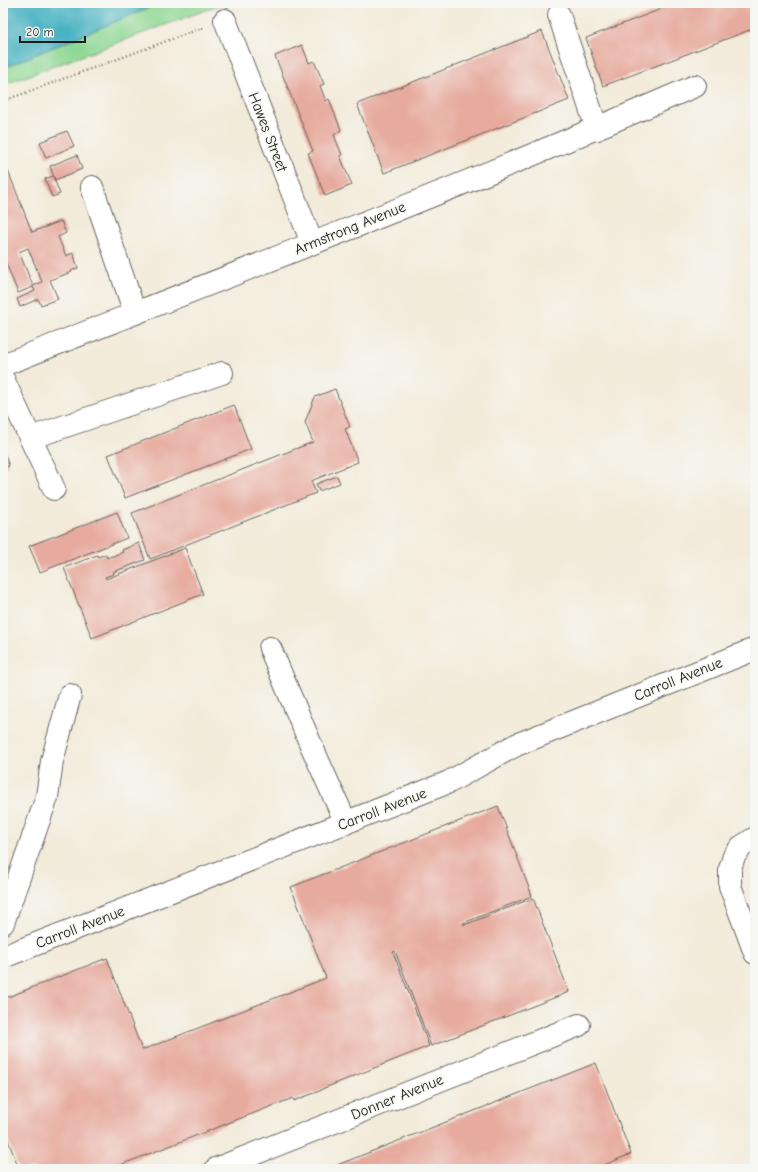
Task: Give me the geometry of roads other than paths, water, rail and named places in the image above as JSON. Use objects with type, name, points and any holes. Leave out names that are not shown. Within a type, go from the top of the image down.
[{"type":"street","points":[[559,15],[597,129]]},
{"type":"street","name":"Hawes Street","points":[[225,20],[312,243]]},
{"type":"street","name":"Armstrong Avenue","points":[[3,365],[597,129],[695,86]]},
{"type":"street","points":[[92,187],[135,313]]},
{"type":"street","points":[[30,438],[222,373]]},
{"type":"street","points":[[3,379],[54,489]]},
{"type":"street","points":[[270,648],[311,745],[346,822]]},
{"type":"street","name":"Carroll Avenue","points":[[3,957],[449,782],[516,745],[755,648]]},
{"type":"street","points":[[3,923],[47,797],[52,761],[70,695]]},
{"type":"street","points":[[755,838],[741,848],[734,856],[730,870],[730,886],[755,953]]},
{"type":"street","name":"Donner Avenue","points":[[216,1169],[579,1025]]},
{"type":"water","points":[[3,3],[161,3],[3,68]]}]
